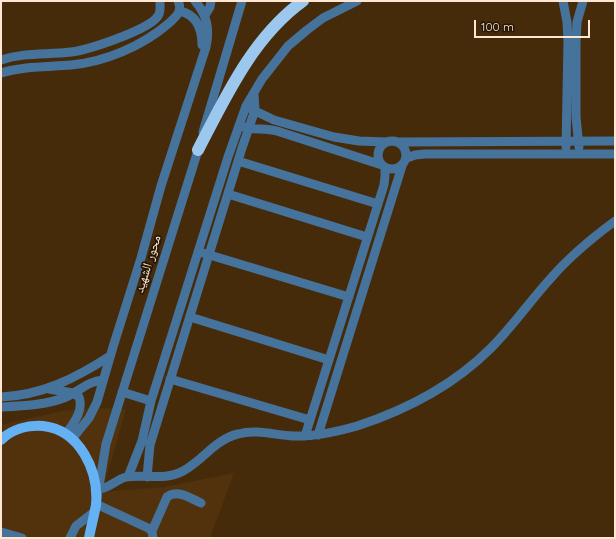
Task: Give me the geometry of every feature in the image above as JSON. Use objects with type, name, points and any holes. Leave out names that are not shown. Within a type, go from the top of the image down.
[{"type":"highway","points":[[198,150],[230,89],[250,57],[273,28],[290,10],[303,1]]},
{"type":"main road","points":[[1,440],[12,432],[29,426],[48,427],[69,437],[82,449],[90,467],[94,486],[95,508]]},
{"type":"main road","name":"محور الشهيد","points":[[89,538],[95,508]]},
{"type":"street","points":[[1,60],[29,54],[71,52],[106,44],[141,28],[155,19],[159,14],[160,1]]},
{"type":"street","points":[[178,1],[180,11]]},
{"type":"street","points":[[69,437],[89,418],[94,411],[141,258],[161,186],[208,40],[208,24],[195,1]]},
{"type":"street","points":[[204,15],[210,7],[212,1]]},
{"type":"street","name":"محور الشهيد","points":[[95,508],[106,444],[198,150],[242,1]]},
{"type":"street","points":[[128,477],[143,438],[151,400],[238,125],[246,106],[262,79],[288,46],[323,18],[357,1]]},
{"type":"street","points":[[563,1],[567,22],[568,41],[566,154]]},
{"type":"street","points":[[580,154],[576,117],[576,43],[578,22],[583,1]]},
{"type":"street","points":[[180,11],[190,15],[198,23],[202,39],[201,61]]},
{"type":"street","points":[[1,73],[33,66],[72,65],[110,56],[134,46],[155,34],[171,21],[180,11]]},
{"type":"street","points":[[147,477],[150,445],[255,110],[254,94]]},
{"type":"street","points":[[246,106],[274,120],[334,137],[359,141],[615,141]]},
{"type":"street","points":[[238,125],[248,129],[263,128],[277,131],[394,169],[419,154],[615,154]]},
{"type":"street","points":[[305,436],[385,181],[383,166],[378,157],[378,152],[386,142]]},
{"type":"street","points":[[318,435],[404,162],[406,149],[400,142]]},
{"type":"street","points":[[238,161],[378,204]]},
{"type":"street","points":[[228,194],[367,237]]},
{"type":"street","points":[[98,489],[108,488],[120,479],[128,477],[166,477],[175,475],[184,471],[220,442],[239,433],[251,432],[305,436],[318,435],[380,418],[410,405],[449,382],[490,350],[508,331],[550,279],[572,256],[615,221]]},
{"type":"street","points":[[198,251],[349,296]]},
{"type":"street","points":[[190,317],[329,360]]},
{"type":"street","points":[[1,397],[49,389],[91,368],[110,356]]},
{"type":"street","points":[[170,379],[310,420]]},
{"type":"street","points":[[1,407],[56,400],[73,393],[92,381],[103,380]]},
{"type":"street","points":[[49,389],[73,393],[79,397],[80,406],[69,437]]},
{"type":"street","points":[[122,392],[151,400]]},
{"type":"street","points":[[152,535],[167,497],[171,494],[180,494],[201,503]]},
{"type":"street","points":[[70,538],[76,526],[95,508],[148,528],[152,535]]},
{"type":"street","points":[[1,532],[22,538]]},
{"type":"shaded area","points":[[96,408],[126,409],[102,492],[165,487],[234,473],[210,538],[1,538],[1,425],[62,411]]}]
